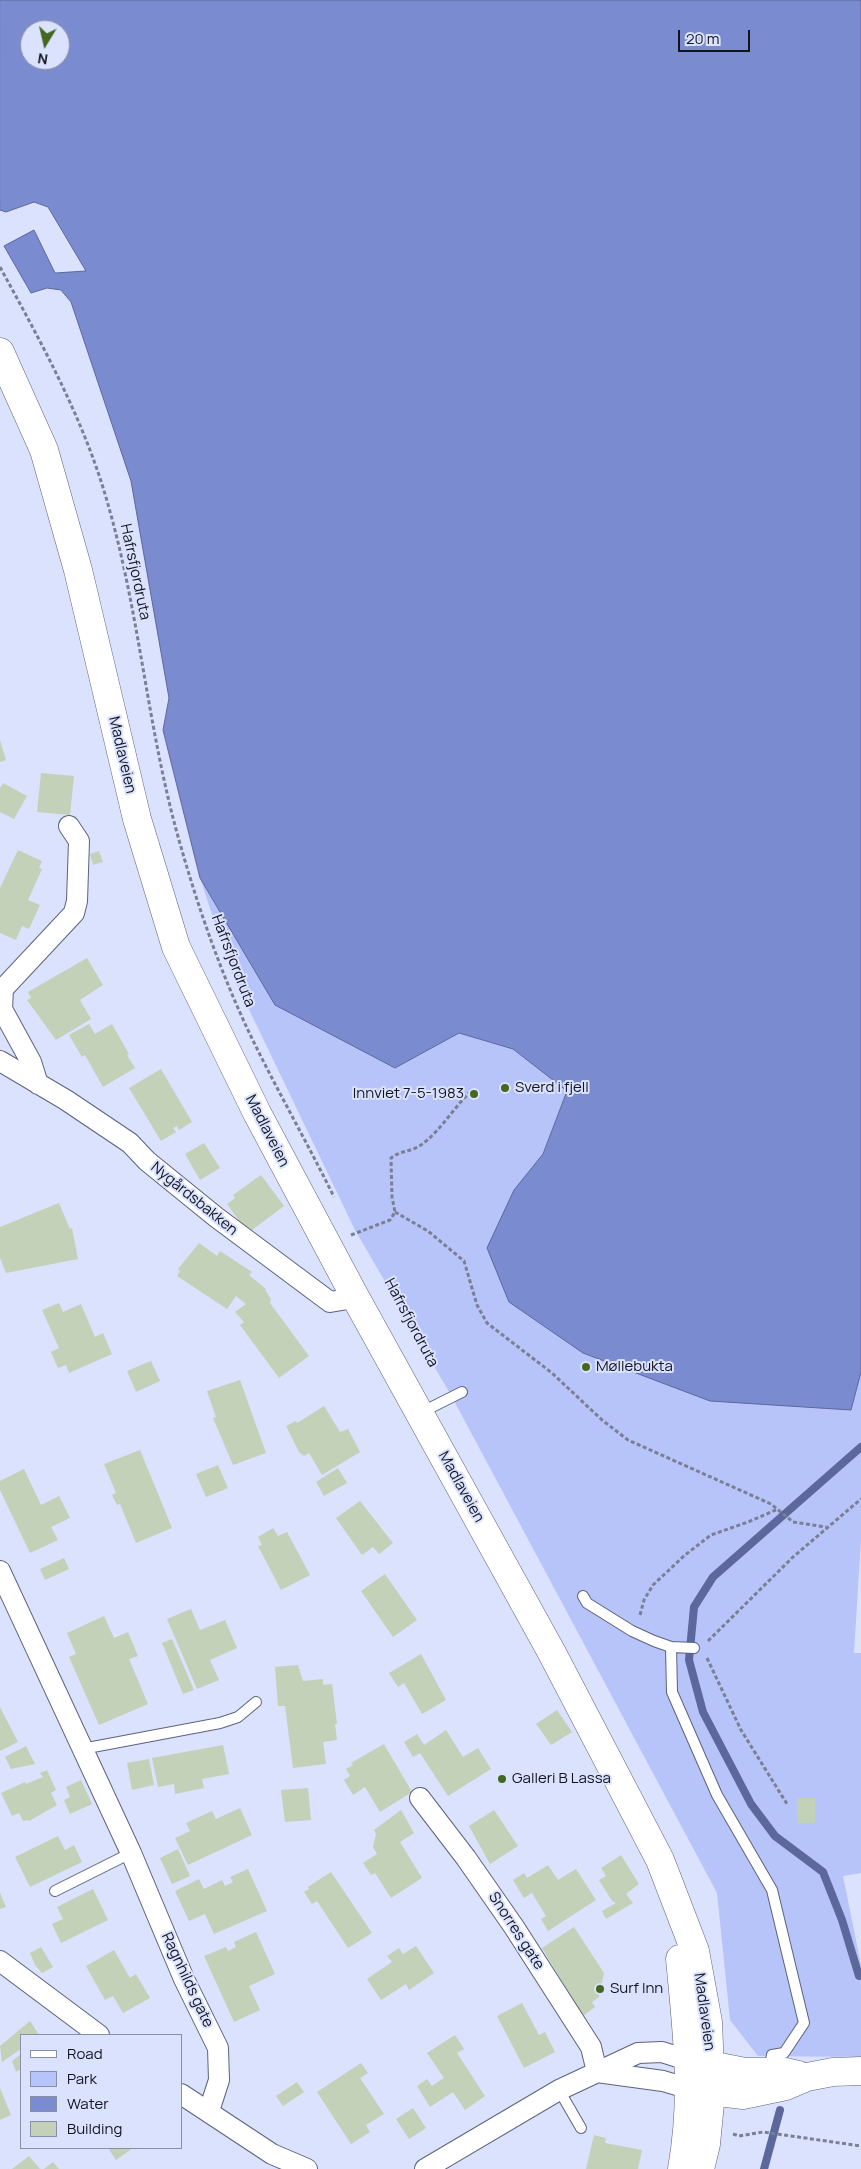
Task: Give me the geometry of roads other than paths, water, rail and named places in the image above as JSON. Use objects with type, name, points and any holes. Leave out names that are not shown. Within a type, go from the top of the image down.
[{"type":"main road","name":"Madlaveien","points":[[0,352],[46,459],[78,570],[138,820],[176,947],[257,1113],[353,1293],[575,1694],[660,1860],[694,1950],[708,2022],[701,2077],[682,2169]]},
{"type":"main road","points":[[701,2077],[743,2095],[770,2082],[785,2072],[806,2077],[833,2072],[861,2070]]},
{"type":"main road","name":"Madlaveien","points":[[700,2169],[706,2144],[701,2077]]},
{"type":"street","points":[[38,1084],[31,1062],[2,1008],[3,989],[74,914],[77,901],[79,841],[69,826]]},
{"type":"street","name":"Nygårdsbakken","points":[[0,1062],[130,1143],[147,1161],[216,1217],[330,1302],[342,1300],[353,1293]]},
{"type":"street","name":"Ragnhilds gate","points":[[0,1571],[5,1598],[82,1749],[131,1853],[184,1979],[218,2048],[219,2080],[209,2111]]},
{"type":"street","name":"Snorres gate","points":[[420,1798],[466,1858],[514,1927],[592,2047],[597,2072]]},
{"type":"street","points":[[0,1962],[98,2034]]},
{"type":"street","points":[[424,2169],[559,2090],[638,2053],[662,2052],[701,2077]]},
{"type":"street","points":[[597,2072],[663,2081],[701,2077]]},
{"type":"street","points":[[182,2095],[272,2154],[306,2169]]},
{"type":"lane","points":[[420,1412],[462,1392]]},
{"type":"lane","points":[[583,1596],[587,1603],[632,1632],[676,1646],[698,1647]]},
{"type":"lane","points":[[676,1646],[672,1692],[717,1795],[772,1890],[804,2022],[784,2053],[772,2055],[770,2082]]},
{"type":"lane","points":[[82,1749],[220,1723],[238,1717],[256,1702]]},
{"type":"lane","points":[[56,1891],[131,1853]]},
{"type":"lane","points":[[559,2090],[581,2128]]},
{"type":"water","points":[[0,0],[861,0],[861,1372],[851,1410],[710,1401],[583,1353],[509,1302],[487,1248],[514,1190],[543,1154],[567,1091],[513,1049],[459,1033],[395,1068],[275,1005],[200,878],[163,730],[169,698],[131,481],[71,302],[61,290],[47,288],[31,293],[4,246],[34,230],[55,273],[86,271],[48,207],[34,202],[6,212],[0,210]]},
{"type":"waterway","points":[[859,1976],[842,1920],[823,1872],[775,1836],[751,1804],[703,1712],[689,1660],[694,1607],[713,1577],[861,1447]]},
{"type":"waterway","points":[[764,2169],[780,2110]]},
{"type":"place","name":"Sverd i fjell","points":[[505,1088]]},
{"type":"place","name":"Innviet 7-5-1983","points":[[474,1094]]},
{"type":"place","name":"Møllebukta","points":[[586,1367]]},
{"type":"place","name":"Galleri B Lassa","points":[[502,1779]]},
{"type":"place","name":"Surf Inn","points":[[600,1989]]}]
